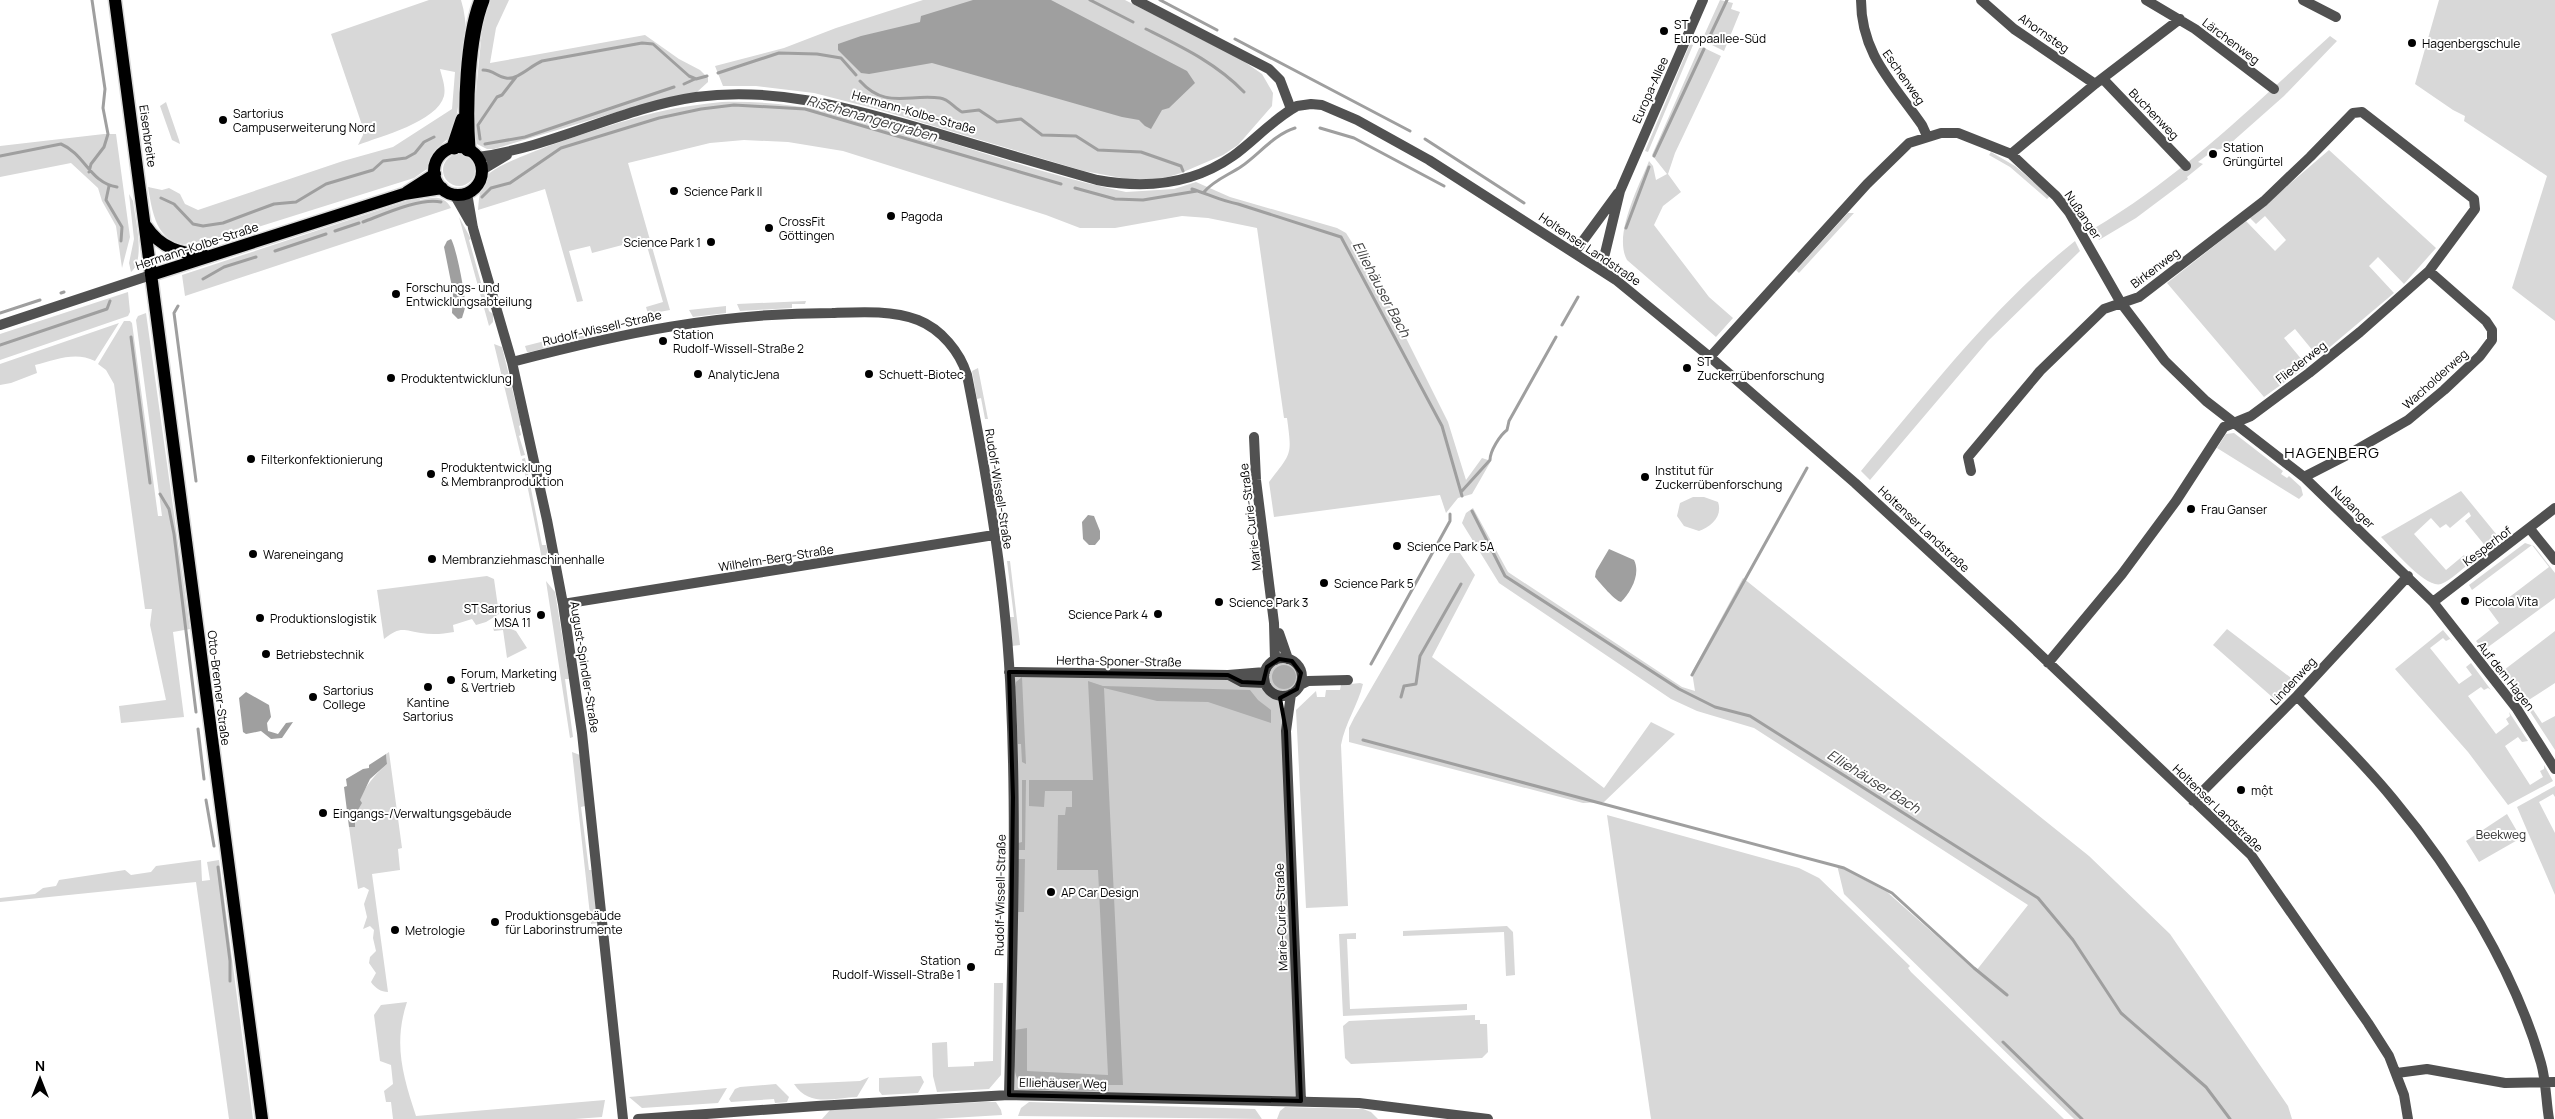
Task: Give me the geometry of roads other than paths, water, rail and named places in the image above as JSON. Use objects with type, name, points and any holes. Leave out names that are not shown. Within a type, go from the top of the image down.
[{"type":"highway","points":[[469,0],[475,24]]},
{"type":"highway","points":[[467,151],[465,113],[475,24],[482,0]]},
{"type":"main road","name":"Eisenbreite","points":[[115,0],[142,192],[151,276]]},
{"type":"main road","points":[[467,151],[482,170],[478,184],[461,194],[442,188],[434,174],[439,157],[467,151]]},
{"type":"main road","name":"Hermann-Kolbe-Straße","points":[[404,194],[434,174]]},
{"type":"main road","name":"Hermann-Kolbe-Straße","points":[[151,276],[404,194],[442,188]]},
{"type":"main road","points":[[146,225],[153,236],[169,248],[181,253],[211,256]]},
{"type":"main road","name":"Otto-Brenner-Straße","points":[[151,276],[262,1119]]},
{"type":"main road","name":"Otto-Brenner-Straße","points":[[258,1119],[259,1105]]},
{"type":"street","points":[[1136,0],[1268,69],[1280,80],[1291,109]]},
{"type":"street","name":"Europa-Allee","points":[[1601,270],[1609,246],[1620,190],[1703,0]]},
{"type":"street","name":"Eschenweg","points":[[1861,0],[1863,32],[1873,56],[1915,115],[1927,136]]},
{"type":"street","name":"Ahornsteg","points":[[1981,0],[2014,29],[2099,82]]},
{"type":"street","name":"Lärchenweg","points":[[2146,0],[2180,19],[2274,89]]},
{"type":"street","points":[[2303,0],[2336,17]]},
{"type":"street","points":[[2011,154],[2180,19]]},
{"type":"street","name":"Buchenweg","points":[[2099,82],[2186,166]]},
{"type":"street","name":"Hermann-Kolbe-Straße","points":[[482,170],[511,153],[658,106],[695,98],[752,93],[790,96],[840,105],[1097,180],[1129,186],[1149,186],[1184,179],[1218,165],[1233,156],[1291,109]]},
{"type":"street","name":"Holtenser Landstraße","points":[[1291,109],[1301,105],[1317,104],[1332,108],[1357,120],[1429,160],[1601,270],[1710,357],[1848,477],[2048,663],[2250,855],[2368,1023],[2397,1073],[2408,1119]]},
{"type":"street","name":"Fliederweg","points":[[2048,663],[2122,574],[2176,501],[2224,427],[2250,416],[2309,373],[2429,271],[2475,209],[2474,199],[2362,112],[2353,113]]},
{"type":"street","name":"Birkenweg","points":[[1971,471],[1968,456],[1974,448],[2040,371],[2104,309],[2139,297],[2264,201],[2353,113]]},
{"type":"street","name":"Nußanger","points":[[1710,357],[1900,150],[1909,143],[1927,136],[1941,133],[1958,133],[2011,154],[2056,196],[2069,212],[2121,303],[2165,361],[2206,401],[2304,477],[2433,602]]},
{"type":"street","name":"Hermann-Kolbe-Straße","points":[[467,151],[511,153]]},
{"type":"street","name":"Europa-Allee","points":[[1574,253],[1620,190]]},
{"type":"street","name":"August-Spindler-Straße","points":[[461,194],[473,228],[512,362],[547,520],[563,604],[582,733],[623,1119]]},
{"type":"street","name":"Wacholderweg","points":[[2304,477],[2350,454],[2408,420],[2480,356],[2492,340],[2492,330],[2486,321],[2429,271]]},
{"type":"street","name":"Hermann-Kolbe-Straße","points":[[0,325],[151,276]]},
{"type":"street","name":"Rudolf-Wissell-Straße","points":[[512,362],[651,328],[734,316],[871,312],[908,316],[921,321],[944,338],[957,352],[964,366],[994,535],[1009,672],[1014,797],[1009,1095]]},
{"type":"street","name":"Marie-Curie-Straße","points":[[1254,437],[1256,480],[1274,624],[1275,660]]},
{"type":"street","name":"Kesperhof","points":[[2433,602],[2555,508]]},
{"type":"street","points":[[2530,529],[2555,560]]},
{"type":"street","name":"Wilhelm-Berg-Straße","points":[[563,604],[994,535]]},
{"type":"street","name":"Lindenweg","points":[[2194,801],[2297,696],[2408,576]]},
{"type":"street","name":"Auf dem Hagen","points":[[2433,602],[2517,710],[2555,769]]},
{"type":"street","name":"Marie-Curie-Straße","points":[[1274,624],[1288,659]]},
{"type":"street","points":[[1300,684],[1301,673],[1296,664],[1288,659],[1275,660],[1265,677],[1270,690],[1278,695],[1291,694],[1300,684],[1308,681],[1343,680],[1323,675],[1301,673]]},
{"type":"street","name":"Hertha-Sponer-Straße","points":[[1009,672],[1265,677]]},
{"type":"street","name":"Marie-Curie-Straße","points":[[1291,694],[1286,731],[1300,1101]]},
{"type":"street","name":"Marie-Curie-Straße","points":[[1278,695],[1286,731]]},
{"type":"street","points":[[2297,696],[2393,798],[2446,868],[2468,904],[2519,1003],[2541,1064],[2549,1119]]},
{"type":"street","points":[[2397,1073],[2427,1069],[2505,1083],[2555,1082]]},
{"type":"street","name":"Elliehäuser Weg","points":[[638,1119],[1009,1095],[1369,1103],[1488,1119]]},
{"type":"waterway","points":[[89,172],[91,164],[104,147],[108,134],[103,108],[105,89],[92,0]]},
{"type":"waterway","points":[[1090,0],[1133,22]]},
{"type":"waterway","points":[[1160,0],[1217,30]]},
{"type":"waterway","points":[[1707,42],[1727,0]]},
{"type":"waterway","points":[[1146,29],[1210,64],[1244,92]]},
{"type":"waterway","points":[[1235,39],[1410,131]]},
{"type":"waterway","name":"Elliehäuser Bach","points":[[483,70],[510,78],[520,75],[542,61],[642,43],[653,44],[689,76],[696,79],[707,76]]},
{"type":"waterway","points":[[1654,156],[1704,49]]},
{"type":"waterway","name":"Elliehäuser Bach","points":[[718,73],[779,53],[817,54],[841,58],[856,75]]},
{"type":"waterway","points":[[480,139],[478,125],[497,97],[502,95],[516,77]]},
{"type":"waterway","points":[[684,84],[695,79]]},
{"type":"waterway","name":"Elliehäuser Bach","points":[[860,81],[869,90],[888,98],[940,98],[962,112],[979,110],[997,122],[1021,119],[1042,135],[1076,136],[1098,150],[1141,152],[1181,166],[1183,171]]},
{"type":"waterway","points":[[485,144],[525,137],[674,87]]},
{"type":"waterway","name":"Rischenangergraben","points":[[482,197],[491,188],[510,183],[561,148],[659,118],[701,109],[734,105],[805,109],[1061,184]]},
{"type":"waterway","points":[[1204,192],[1217,181],[1242,166],[1274,139],[1295,128]]},
{"type":"waterway","points":[[1320,128],[1354,138],[1444,186]]},
{"type":"waterway","name":"Elliehäuser Bach","points":[[161,198],[174,204],[193,224],[203,226],[223,223],[274,204],[296,202],[326,184],[373,170],[383,161],[406,158],[415,153],[424,142],[434,137]]},
{"type":"waterway","points":[[1425,139],[1524,203]]},
{"type":"waterway","points":[[0,156],[61,144],[76,154],[100,180],[117,187]]},
{"type":"waterway","points":[[1626,228],[1649,167]]},
{"type":"waterway","points":[[109,186],[106,200],[122,227],[121,241]]},
{"type":"waterway","name":"Rischenangergraben","points":[[1075,188],[1115,199],[1143,200],[1197,191]]},
{"type":"waterway","name":"Elliehäuser Bach","points":[[1192,189],[1341,237],[1442,426],[1462,496]]},
{"type":"waterway","name":"Rischenangergraben","points":[[363,222],[413,204],[433,201],[441,202]]},
{"type":"waterway","name":"Rischenangergraben","points":[[335,231],[359,223]]},
{"type":"waterway","name":"Rischenangergraben","points":[[275,251],[326,234]]},
{"type":"waterway","name":"Rischenangergraben","points":[[203,279],[224,267],[256,257]]},
{"type":"waterway","points":[[1562,325],[1578,297]]},
{"type":"waterway","points":[[0,313],[40,300]]},
{"type":"waterway","name":"Rischenangergraben","points":[[0,345],[107,309],[110,301]]},
{"type":"waterway","points":[[178,306],[174,313],[196,481]]},
{"type":"waterway","points":[[131,337],[150,483]]},
{"type":"waterway","points":[[1461,492],[1490,460],[1496,444],[1507,430],[1509,421],[1556,337]]},
{"type":"waterway","points":[[1692,675],[1807,468]]},
{"type":"waterway","points":[[160,494],[169,509],[174,534],[196,712]]},
{"type":"waterway","name":"Elliehäuser Bach","points":[[1472,511],[1505,576],[1679,689],[1715,707],[1750,716],[2038,898],[2073,940],[2121,1013],[2206,1087],[2230,1119]]},
{"type":"waterway","points":[[1371,664],[1450,521],[1450,514]]},
{"type":"waterway","points":[[1401,697],[1404,686],[1416,684],[1420,656],[1461,584]]},
{"type":"waterway","points":[[198,729],[204,779]]},
{"type":"waterway","points":[[1363,740],[1844,868],[1892,893],[1974,968],[2007,995]]},
{"type":"waterway","points":[[206,800],[214,846]]},
{"type":"waterway","points":[[218,867],[230,961],[230,981]]},
{"type":"waterway","points":[[2003,1042],[2082,1119]]},
{"type":"place","name":"ST Europaallee-Süd","points":[[1664,31]]},
{"type":"place","name":"Hagenbergschule","points":[[2412,43]]},
{"type":"place","name":"Sartorius Campuserweiterung Nord","points":[[223,120]]},
{"type":"place","name":"Station Grüngürtel","points":[[2213,154]]},
{"type":"place","name":"Science Park II","points":[[674,191]]},
{"type":"place","name":"Pagoda","points":[[891,216]]},
{"type":"place","name":"CrossFit Göttingen","points":[[769,228]]},
{"type":"place","name":"Science Park 1","points":[[711,242]]},
{"type":"place","name":"Forschungs- und Entwicklungsabteilung","points":[[396,294]]},
{"type":"place","name":"Station Rudolf-Wissell-Straße 2","points":[[663,341]]},
{"type":"place","name":"ST Zuckerrübenforschung","points":[[1687,368]]},
{"type":"place","name":"AnalyticJena","points":[[698,374]]},
{"type":"place","name":"Schuett-Biotec","points":[[869,374]]},
{"type":"place","name":"Produktentwicklung","points":[[391,378]]},
{"type":"place","name":"Filterkonfektionierung","points":[[251,459]]},
{"type":"place","name":"Produktentwicklung & Membranproduktion","points":[[431,474]]},
{"type":"place","name":"Institut für Zuckerrübenforschung","points":[[1645,477]]},
{"type":"place","name":"Frau Ganser","points":[[2191,509]]},
{"type":"place","name":"Science Park 5A","points":[[1397,546]]},
{"type":"place","name":"Wareneingang","points":[[253,554]]},
{"type":"place","name":"Membranziehmaschinenhalle","points":[[432,559]]},
{"type":"place","name":"Science Park 5","points":[[1324,583]]},
{"type":"place","name":"Piccola Vita","points":[[2465,601]]},
{"type":"place","name":"Science Park 3","points":[[1219,602]]},
{"type":"place","name":"Science Park 4","points":[[1158,614]]},
{"type":"place","name":"ST Sartorius MSA 11","points":[[541,615]]},
{"type":"place","name":"Produktionslogistik","points":[[260,618]]},
{"type":"place","name":"Betriebstechnik","points":[[266,654]]},
{"type":"place","name":"Forum, Marketing & Vertrieb","points":[[451,680]]},
{"type":"place","name":"Kantine Sartorius","points":[[428,687]]},
{"type":"place","name":"Sartorius College","points":[[313,697]]},
{"type":"place","name":"một","points":[[2241,790]]},
{"type":"place","name":"Eingangs-/Verwaltungsgebäude","points":[[323,813]]},
{"type":"place","name":"AP Car Design","points":[[1051,892]]},
{"type":"place","name":"Produktionsgebäude für Laborinstrumente","points":[[495,922]]},
{"type":"place","name":"Metrologie","points":[[395,930]]},
{"type":"place","name":"Station Rudolf-Wissell-Straße 1","points":[[971,967]]},
{"type":"district","name":"HAGENBERG","points":[[2332,452]]},
{"type":"park label","name":"Beekweg","points":[[2501,834]]}]
